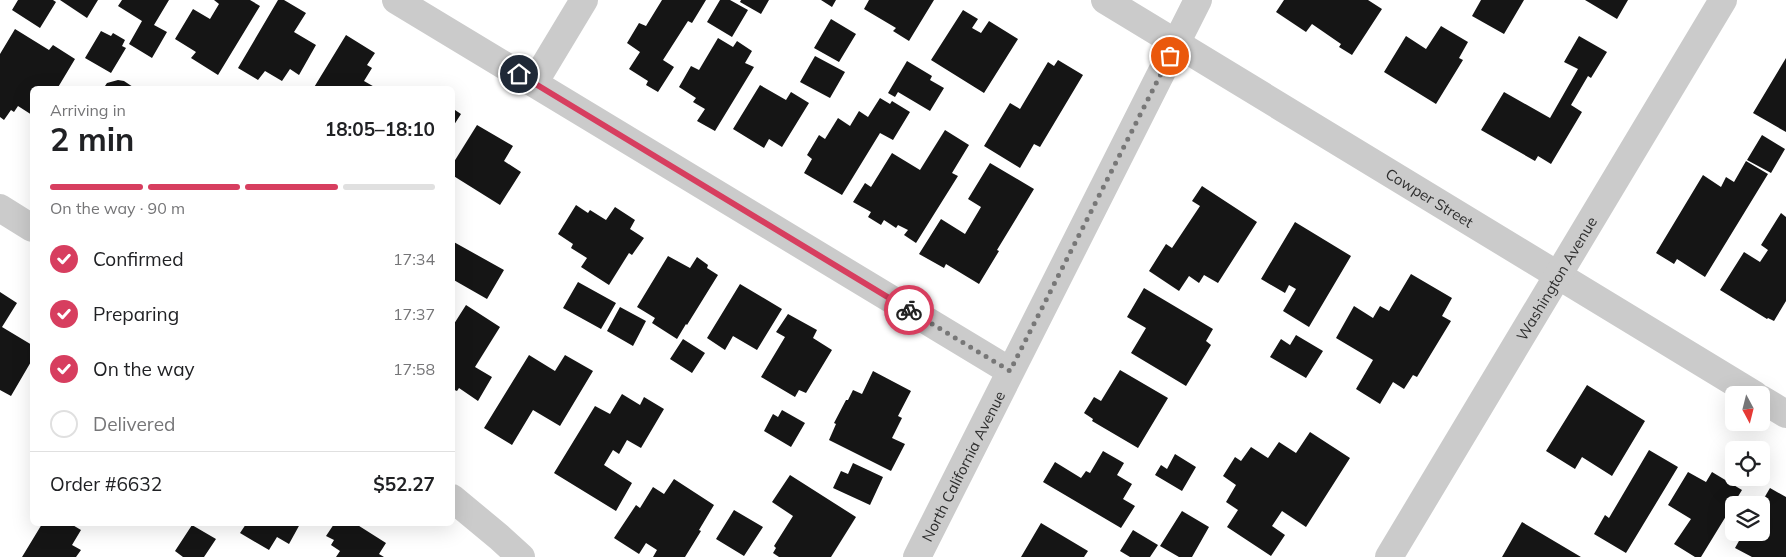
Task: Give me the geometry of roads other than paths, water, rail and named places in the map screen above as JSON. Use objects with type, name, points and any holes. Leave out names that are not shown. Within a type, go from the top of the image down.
[{"type":"street","points":[[396,0],[1010,371]]},
{"type":"street","points":[[534,83],[584,0]]},
{"type":"street","name":"Cowper Street","points":[[1105,0],[1740,386]]},
{"type":"street","name":"North California Avenue","points":[[917,557],[1198,0]]},
{"type":"street","name":"Washington Avenue","points":[[1389,557],[1723,0]]},
{"type":"street","points":[[0,208],[30,227]]},
{"type":"street","points":[[1770,404],[1786,414]]},
{"type":"street","points":[[455,500],[500,537],[521,557]]}]
